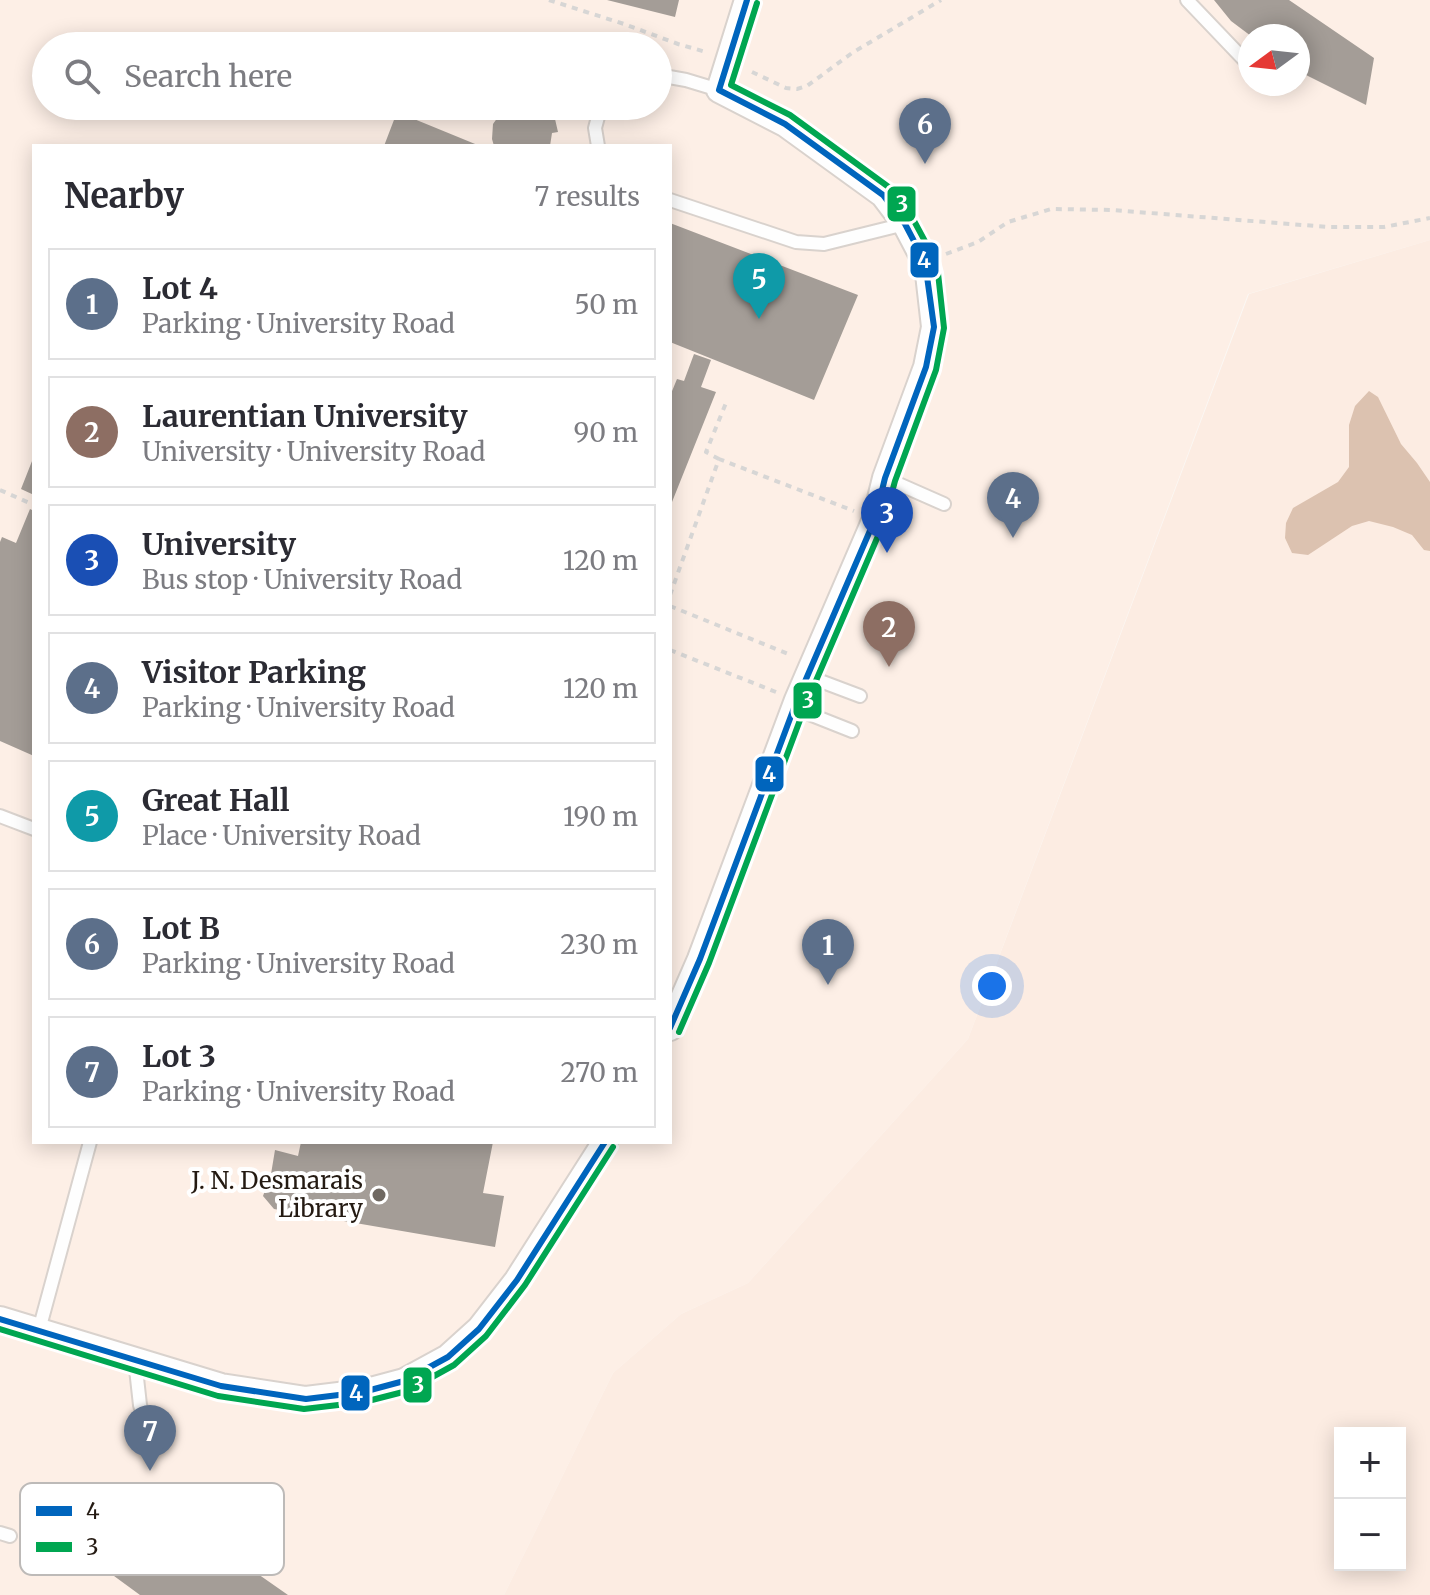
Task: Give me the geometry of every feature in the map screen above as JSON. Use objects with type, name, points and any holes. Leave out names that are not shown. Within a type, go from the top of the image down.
[{"type":"street","points":[[672,1023],[700,959],[796,704],[875,519],[885,478],[926,367],[934,327],[925,262],[905,224],[883,195],[785,124],[719,90],[747,0]]},
{"type":"street","points":[[0,1319],[221,1386],[306,1399],[363,1392],[404,1381],[448,1357],[479,1329],[517,1280],[604,1144]]},
{"type":"lane","points":[[1187,0],[1238,53]]},
{"type":"lane","points":[[672,78],[719,90]]},
{"type":"lane","points":[[597,120],[598,144]]},
{"type":"lane","points":[[672,201],[796,242],[824,244],[905,224]]},
{"type":"lane","points":[[885,478],[944,504]]},
{"type":"lane","points":[[810,670],[860,696]]},
{"type":"lane","points":[[796,704],[852,731]]},
{"type":"lane","points":[[0,816],[32,828]]},
{"type":"lane","points":[[39,1330],[89,1144]]},
{"type":"lane","points":[[135,1360],[140,1405],[148,1432]]},
{"type":"path","points":[[549,0],[646,32]]},
{"type":"path","points":[[752,72],[786,88],[807,86],[852,53],[941,0]]},
{"type":"path","points":[[672,42],[709,52]]},
{"type":"path","points":[[925,262],[978,242],[1008,222],[1051,209],[1112,210],[1328,227],[1384,227],[1430,218]]},
{"type":"path","points":[[726,403],[706,452],[875,519]]},
{"type":"path","points":[[672,589],[719,459]]},
{"type":"path","points":[[0,490],[32,504]]},
{"type":"path","points":[[672,607],[810,670]]},
{"type":"path","points":[[672,651],[796,704]]},
{"type":"shaded area","points":[[0,0],[1430,0],[1430,240],[1248,294],[968,1039],[748,1283],[681,1314],[613,1373],[504,1595],[0,1595]]},
{"type":"shaded area","points":[[1430,240],[1430,1595],[504,1595],[613,1373],[681,1314],[748,1283],[968,1039],[1249,294]]},
{"type":"shaded area","points":[[1369,391],[1378,397],[1401,444],[1430,482],[1430,551],[1424,550],[1412,535],[1369,521],[1352,526],[1308,555],[1292,553],[1285,538],[1286,523],[1293,508],[1338,482],[1349,467],[1349,425],[1355,406]]},
{"type":"building","points":[[607,0],[679,0],[675,17]]},
{"type":"building","points":[[1214,0],[1289,0],[1374,58],[1366,105],[1310,77],[1310,24],[1238,26]]},
{"type":"building","points":[[394,120],[417,120],[475,144],[385,144]]},
{"type":"building","points":[[496,120],[555,120],[558,132],[552,133],[550,144],[493,144],[493,124]]},
{"type":"building","points":[[672,224],[858,295],[814,400],[672,343]]},
{"type":"building","points":[[694,354],[711,360],[701,387],[716,392],[672,502],[672,391],[677,379],[684,381]]},
{"type":"building","points":[[32,461],[32,494],[21,489]]},
{"type":"building","points":[[30,509],[32,755],[0,741],[0,542],[2,537],[16,543]]},
{"type":"building","name":"J. N. Desmarais Library","points":[[301,1144],[493,1144],[483,1193],[504,1196],[495,1247],[274,1209],[263,1196],[275,1150],[298,1156]]},
{"type":"building","points":[[113,1575],[259,1575],[288,1595],[140,1595]]},
{"type":"transit line","name":"4","points":[[719,90],[747,0]]},
{"type":"transit line","name":"3","points":[[679,1032],[709,963],[806,704],[884,522],[895,481],[936,370],[944,328],[934,258],[913,219],[890,188],[790,115],[731,85],[757,3]]},
{"type":"transit line","name":"4","points":[[672,1023],[700,959],[797,700],[875,519],[885,478],[926,367],[934,327],[925,262],[905,224],[883,195],[785,124],[719,90]]},
{"type":"transit line","name":"4","points":[[0,1319],[221,1386],[306,1399],[363,1392],[404,1381],[448,1357],[479,1329],[517,1280],[604,1144]]},
{"type":"transit line","name":"3","points":[[0,1329],[218,1396],[304,1409],[364,1402],[407,1391],[454,1365],[486,1336],[525,1285],[613,1147]]},
{"type":"place","name":"Lot B","points":[[925,164]]},
{"type":"place","name":"Great Hall","points":[[759,319]]},
{"type":"place","name":"Visitor Parking","points":[[1013,538]]},
{"type":"place","name":"University","points":[[887,553]]},
{"type":"place","name":"Laurentian University","points":[[889,667]]},
{"type":"place","name":"Lot 4","points":[[828,985]]},
{"type":"place","name":"J. N. Desmarais Library","points":[[379,1195]]},
{"type":"place","name":"Lot 3","points":[[150,1471]]}]
